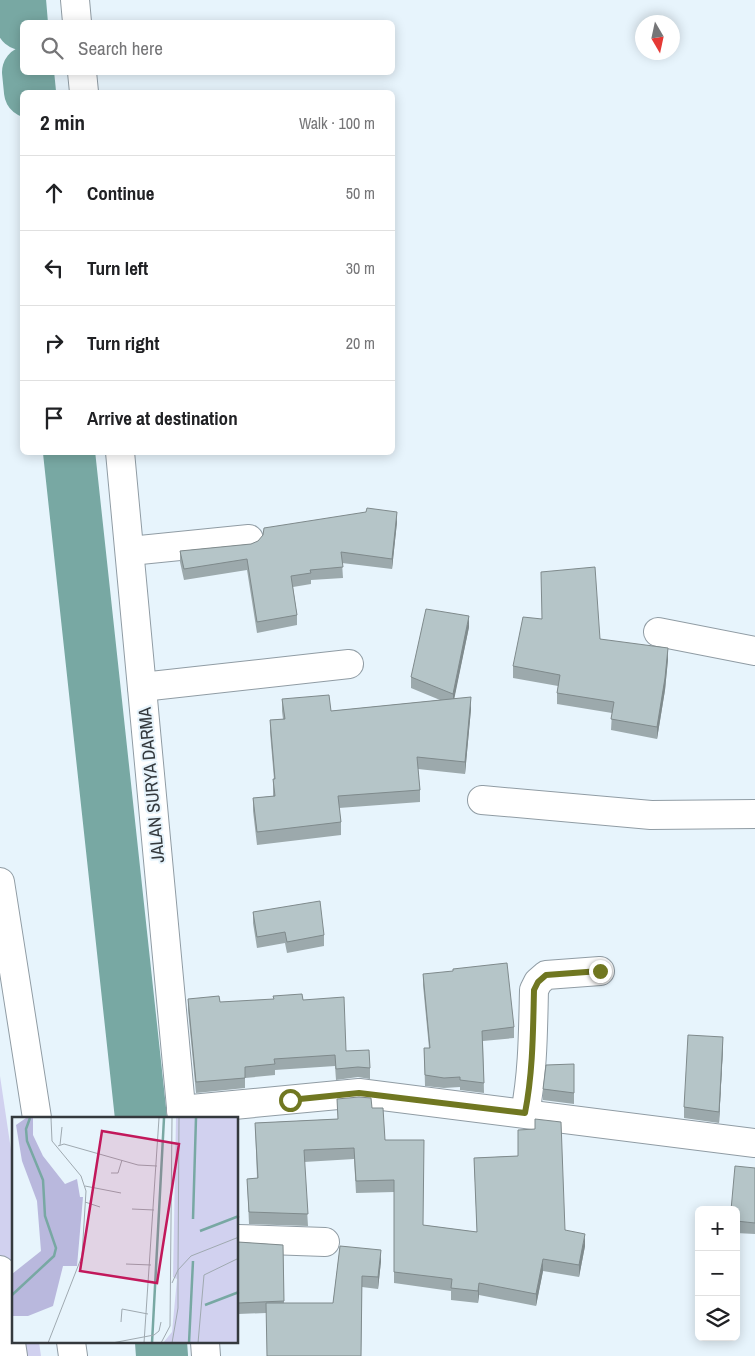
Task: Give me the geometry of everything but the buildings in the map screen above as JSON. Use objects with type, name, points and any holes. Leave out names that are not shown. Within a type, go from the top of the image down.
[{"type":"street","points":[[75,0],[77,20]]},
{"type":"street","points":[[82,75],[84,90]]},
{"type":"street","name":"JALAN SURYA DARMA","points":[[120,455],[181,1114]]},
{"type":"street","points":[[130,551],[249,539]]},
{"type":"street","points":[[658,632],[755,651]]},
{"type":"street","points":[[142,687],[348,664]]},
{"type":"street","points":[[482,800],[651,815],[755,814]]},
{"type":"street","points":[[0,882],[37,1117]]},
{"type":"street","points":[[525,1113],[533,1050],[534,990],[538,982],[546,975],[600,971]]},
{"type":"street","points":[[181,1114],[359,1093],[755,1144]]},
{"type":"street","points":[[239,1239],[325,1242]]},
{"type":"street","points":[[0,1270],[13,1356]]},
{"type":"shaded area","points":[[0,1076],[12,1157],[12,1344],[39,1344],[41,1356],[0,1356]]},
{"type":"waterway","points":[[20,0],[22,20]]},
{"type":"waterway","points":[[28,75],[30,90]]},
{"type":"waterway","points":[[69,455],[141,1117]]},
{"type":"waterway","points":[[161,1344],[162,1356]]},
{"type":"route","points":[[290,1100],[359,1093],[525,1113],[533,1050],[534,990],[538,982],[546,975],[600,971]]}]
